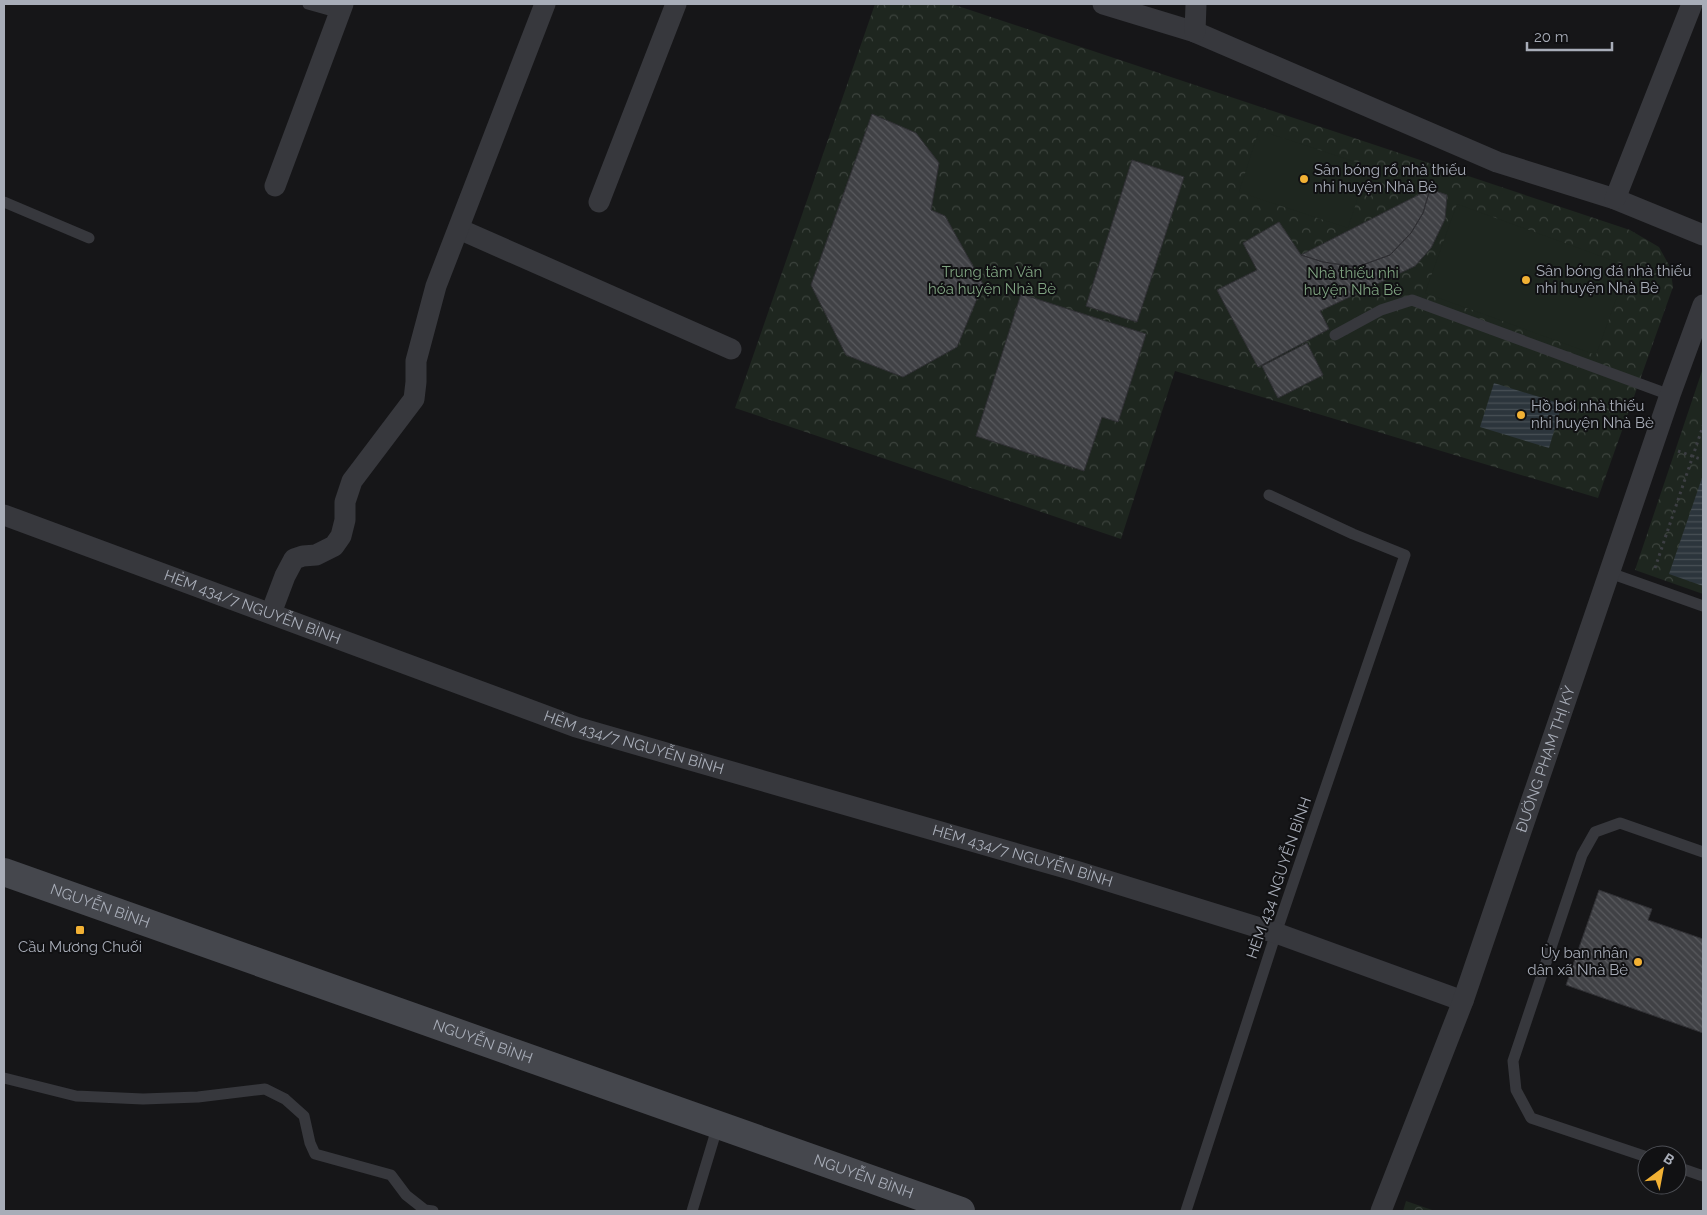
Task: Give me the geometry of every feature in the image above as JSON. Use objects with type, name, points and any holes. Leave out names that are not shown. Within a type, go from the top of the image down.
[{"type":"main road","name":"NGUYỄN BÌNH","points":[[4,872],[961,1211]]},
{"type":"street","points":[[271,613],[284,576],[294,559],[316,555],[334,546],[341,536],[345,520],[345,502],[352,481],[414,399],[416,361],[436,286],[545,4]]},
{"type":"street","points":[[599,202],[676,4]]},
{"type":"street","points":[[1103,4],[1196,32],[1497,162],[1616,199],[1703,234]]},
{"type":"street","points":[[1196,4],[1196,32]]},
{"type":"street","points":[[1616,199],[1692,4]]},
{"type":"street","points":[[275,186],[341,8]]},
{"type":"street","points":[[459,229],[731,349]]},
{"type":"street","name":"ĐƯỜNG PHẠM THỊ KỲ","points":[[1381,1211],[1463,1001],[1670,395],[1703,305]]},
{"type":"street","name":"HẺM 434/7 NGUYỄN BÌNH","points":[[4,515],[576,726],[1076,871],[1276,933],[1463,1001]]},
{"type":"lane","points":[[308,4],[341,8]]},
{"type":"lane","points":[[4,202],[89,238]]},
{"type":"lane","points":[[1335,335],[1381,310],[1412,300],[1670,395]]},
{"type":"lane","name":"HẺM 434 NGUYỄN BÌNH","points":[[1186,1211],[1276,933],[1405,555],[1353,534],[1269,495]]},
{"type":"lane","points":[[1610,573],[1703,606]]},
{"type":"lane","points":[[1637,1154],[1531,1118],[1516,1090],[1513,1060],[1582,855],[1595,832],[1620,823],[1703,852]]},
{"type":"lane","points":[[4,1078],[76,1096],[143,1099],[198,1097],[265,1089],[285,1099],[304,1116],[315,1154],[391,1175],[406,1195],[428,1211]]},
{"type":"lane","points":[[692,1211],[718,1125]]},
{"type":"lane","points":[[1687,1170],[1703,1176]]},
{"type":"path","points":[[1648,586],[1703,426]]},
{"type":"path","points":[[1693,456],[1703,460]]},
{"type":"green space","name":"Trung tâm Văn hóa huyện Nhà Bè","points":[[875,4],[952,4],[1630,230],[1659,247],[1670,267],[1673,287],[1598,498],[1175,371],[1121,539],[735,408]]},
{"type":"green space","name":"Sân bóng rổ nhà thiếu nhi huyện Nhà Bè","points":[[1259,130],[1368,166],[1348,228],[1239,192]]},
{"type":"green space","name":"Sân bóng đá nhà thiếu nhi huyện Nhà Bè","points":[[1457,204],[1628,266],[1596,355],[1425,293]]},
{"type":"green space","points":[[1703,368],[1703,594],[1635,570]]},
{"type":"green space","points":[[1406,1201],[1435,1211],[1403,1211]]},
{"type":"shaded area","name":"Hồ bơi nhà thiếu nhi huyện Nhà Bè","points":[[1494,383],[1562,404],[1549,448],[1480,427]]},
{"type":"shaded area","points":[[1703,475],[1703,586],[1669,574]]},
{"type":"building","name":"Trung tâm Văn hóa huyện Nhà Bè","points":[[872,114],[916,133],[939,163],[931,210],[945,216],[983,284],[957,347],[903,377],[846,355],[811,285]]},
{"type":"building","points":[[1132,160],[1184,177],[1137,322],[1086,306]]},
{"type":"building","name":"Nhà thiếu nhi huyện Nhà Bè","points":[[1430,189],[1423,213],[1411,233],[1390,255],[1357,267],[1323,262],[1301,255]]},
{"type":"building","points":[[1430,189],[1447,195],[1445,219],[1431,248],[1415,266],[1320,311],[1329,329],[1258,367],[1217,290],[1257,270],[1243,243],[1279,222],[1301,255],[1323,262],[1357,267],[1390,255],[1411,233],[1423,213]]},
{"type":"building","points":[[1021,294],[1146,334],[1118,422],[1102,417],[1084,471],[976,436]]},
{"type":"building","points":[[1307,343],[1323,375],[1278,398],[1262,366]]},
{"type":"building","name":"Ủy ban nhân dân xã Nhà Bè","points":[[1599,890],[1652,909],[1648,920],[1703,939],[1703,1033],[1566,985]]},
{"type":"place","name":"Sân bóng rổ nhà thiếu nhi huyện Nhà Bè","points":[[1304,179]]},
{"type":"place","name":"Sân bóng đá nhà thiếu nhi huyện Nhà Bè","points":[[1526,280]]},
{"type":"place","name":"Hồ bơi nhà thiếu nhi huyện Nhà Bè","points":[[1521,415]]},
{"type":"place","name":"Cầu Mương Chuối","points":[[80,930]]},
{"type":"place","name":"Ủy ban nhân dân xã Nhà Bè","points":[[1638,962]]}]
